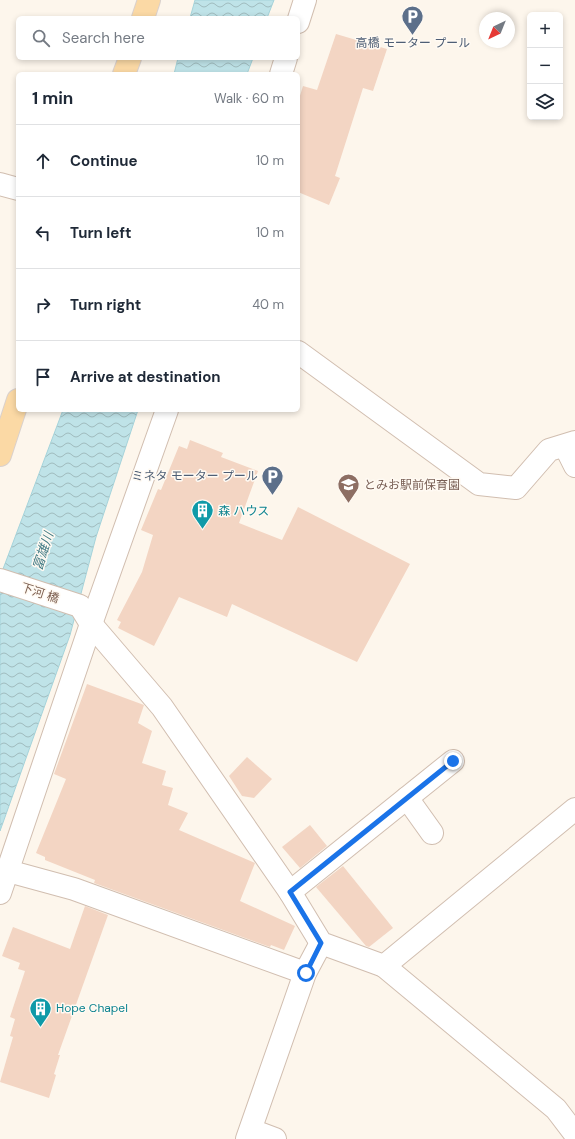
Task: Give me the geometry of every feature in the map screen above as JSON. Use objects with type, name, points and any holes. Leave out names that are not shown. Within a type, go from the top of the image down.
[{"type":"main road","points":[[144,16],[149,0]]},
{"type":"main road","points":[[125,72],[129,60]]},
{"type":"main road","points":[[0,455],[16,406]]},
{"type":"street","points":[[300,16],[305,0]]},
{"type":"street","points":[[282,72],[285,60]]},
{"type":"street","points":[[0,184],[16,188]]},
{"type":"street","points":[[300,353],[479,484],[516,488],[549,450],[570,444],[575,466]]},
{"type":"street","points":[[0,893],[8,871],[85,615],[166,412]]},
{"type":"street","name":"下河 橋","points":[[0,580],[85,615]]},
{"type":"street","points":[[85,615],[162,707],[290,892],[321,943],[384,966],[556,1108],[575,1134]]},
{"type":"street","points":[[290,892],[453,761]]},
{"type":"street","points":[[407,798],[432,833]]},
{"type":"street","points":[[384,966],[575,809]]},
{"type":"street","points":[[8,871],[74,889],[306,973]]},
{"type":"street","points":[[275,1139],[249,1135],[306,973],[321,943]]},
{"type":"water","points":[[195,0],[274,0],[268,16],[191,16]]},
{"type":"water","points":[[178,60],[252,60],[248,72],[174,72]]},
{"type":"water","name":"富雄川","points":[[62,412],[137,412],[96,537],[70,635],[0,831],[0,577]]},
{"type":"building","points":[[336,34],[387,49],[373,91],[363,88],[335,176],[340,178],[329,205],[300,193],[300,96],[303,86],[317,90]]},
{"type":"building","points":[[190,440],[223,453],[221,457],[258,471],[239,523],[282,540],[298,507],[410,564],[357,662],[232,604],[227,617],[179,597],[154,646],[118,628],[121,622],[117,620],[142,572],[153,535],[141,530],[158,489],[161,490],[179,446],[187,449]]},
{"type":"building","points":[[87,684],[144,705],[138,723],[152,731],[142,763],[166,771],[162,785],[173,788],[168,805],[188,813],[179,830],[255,863],[240,901],[295,926],[284,950],[271,945],[270,947],[94,883],[95,880],[45,860],[45,857],[36,853],[66,779],[54,774]]},
{"type":"building","points":[[247,757],[272,779],[254,798],[242,796],[229,776]]},
{"type":"building","points":[[310,825],[327,846],[300,868],[282,847]]},
{"type":"building","points":[[343,866],[393,928],[369,947],[366,946],[316,887]]},
{"type":"building","points":[[85,906],[108,915],[58,1055],[60,1055],[54,1074],[56,1075],[49,1098],[0,1082],[13,1037],[10,1036],[15,1019],[10,1017],[25,971],[18,969],[20,963],[2,956],[13,927],[70,949]]},
{"type":"place","name":"高橋 モーター プール","points":[[413,36]]},
{"type":"place","name":"ミネタ モーター プール","points":[[273,496]]},
{"type":"place","name":"とみお駅前保育園","points":[[349,504]]},
{"type":"place","name":"森 ハウス","points":[[202,530]]},
{"type":"place","name":"Hope Chapel","points":[[40,1028]]},
{"type":"route","points":[[306,973],[321,943],[290,892],[453,761]]}]
